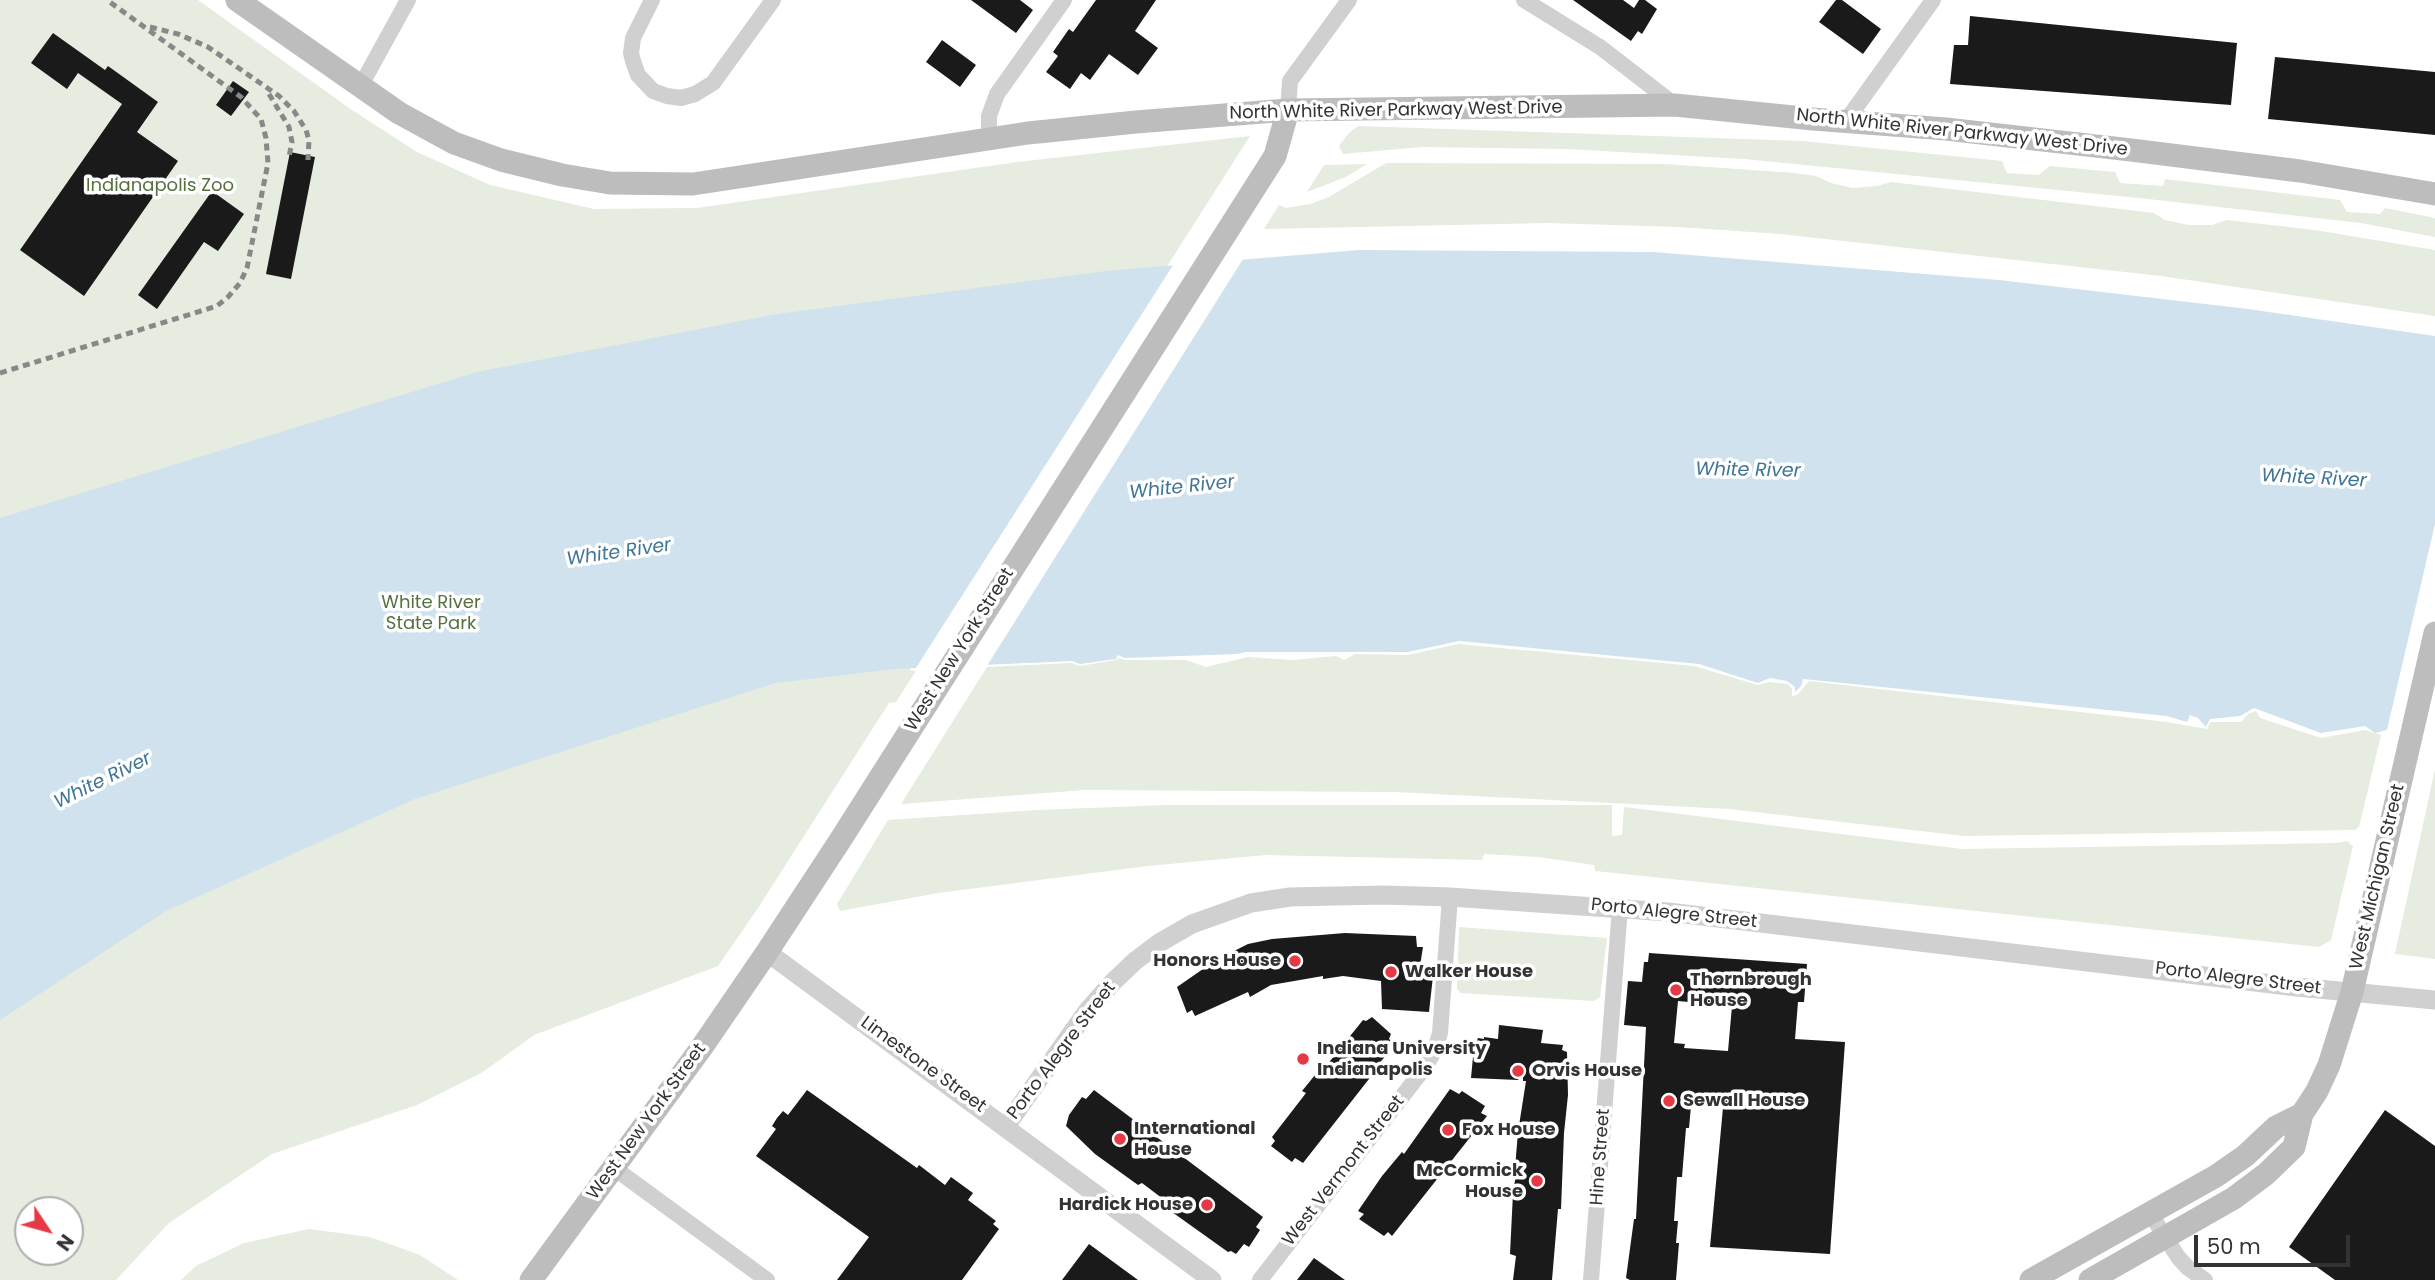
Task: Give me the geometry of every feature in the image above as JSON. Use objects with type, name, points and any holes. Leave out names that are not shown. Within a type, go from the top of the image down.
[{"type":"main road","name":"North White River Parkway West Drive","points":[[237,0],[360,87],[415,122],[468,149],[545,172],[610,183],[693,184],[989,138],[1136,122],[1289,110],[1675,105],[1946,129],[2219,160],[2435,194]]},
{"type":"main road","name":"West New York Street","points":[[531,1280],[614,1168],[793,912],[1275,156],[1289,110]]},
{"type":"main road","name":"West Michigan Street","points":[[2090,1280],[2234,1198],[2266,1174],[2294,1147],[2302,1114],[2329,1065],[2352,992],[2435,633]]},
{"type":"main road","name":"West Michigan Street","points":[[2031,1280],[2216,1176],[2245,1156],[2276,1127],[2302,1114]]},
{"type":"street","points":[[360,87],[408,0]]},
{"type":"street","points":[[652,0],[633,38],[631,53],[638,75],[653,91],[681,97],[708,88],[772,0]]},
{"type":"street","points":[[989,138],[989,116],[997,94],[1063,0]]},
{"type":"street","name":"West New York Street","points":[[1289,110],[1290,81],[1349,0]]},
{"type":"street","points":[[1524,0],[1600,47],[1675,105]]},
{"type":"street","points":[[1846,121],[1933,0]]},
{"type":"street","name":"Porto Alegre Street","points":[[1006,1126],[1072,1031],[1112,982],[1147,951],[1192,924],[1251,903],[1290,897],[1450,897],[1619,908],[2435,1000]]},
{"type":"street","name":"West Vermont Street","points":[[1259,1280],[1425,1067],[1435,1050],[1440,1033],[1450,897]]},
{"type":"street","name":"Hine Street","points":[[1591,1280],[1619,908]]},
{"type":"street","name":"Limestone Street","points":[[767,952],[1212,1280]]},
{"type":"street","points":[[614,1168],[768,1280]]},
{"type":"street","points":[[2150,1213],[2188,1268],[2205,1280]]},
{"type":"green space","name":"White River State Park","points":[[0,0],[198,0],[352,110],[417,152],[490,185],[594,209],[697,208],[1017,162],[1250,136],[910,670],[916,671],[896,702],[889,703],[718,966],[534,1035],[483,1072],[417,1105],[272,1154],[169,1223],[116,1280],[0,1280]]},
{"type":"green space","points":[[1358,126],[1803,141],[2002,161],[2007,173],[2039,175],[2050,166],[2115,172],[2120,183],[2163,186],[2165,179],[2340,200],[2347,212],[2380,214],[2385,208],[2435,218],[2435,237],[2361,223],[1744,159],[1567,149],[1422,147],[1343,154],[1339,146]]},
{"type":"green space","points":[[1386,163],[1665,164],[1795,173],[1816,176],[1853,188],[1891,182],[2154,213],[2165,220],[2189,225],[2212,225],[2227,220],[2315,230],[2435,250],[2435,316],[2161,276],[1780,234],[1678,227],[1548,223],[1264,229],[1279,205],[1286,208],[1329,197]]},
{"type":"green space","points":[[1367,164],[1346,177],[1307,192],[1324,165]]},
{"type":"green space","points":[[1458,644],[1694,666],[1758,685],[1769,682],[1788,684],[1792,689],[1792,696],[1797,695],[1809,681],[2167,722],[2207,729],[2210,722],[2241,722],[2248,714],[2256,711],[2260,718],[2321,738],[2365,730],[2381,735],[2359,827],[2355,830],[1964,836],[1729,809],[1395,792],[1085,790],[901,804],[987,667],[1071,663],[1080,666],[1119,658],[1186,660],[1206,667],[1248,657],[1292,660],[1336,656],[1344,660],[1355,654],[1408,655]]},
{"type":"green space","points":[[2435,769],[2435,959],[2395,954]]},
{"type":"green space","points":[[1166,805],[1612,805],[1612,836],[1622,835],[1624,807],[1962,849],[2347,841],[2353,846],[2331,940],[2319,947],[1595,871],[1594,865],[1538,857],[1484,854],[1482,860],[1265,855],[1148,866],[938,893],[840,911],[837,904],[888,820]]},
{"type":"green space","points":[[1459,927],[1607,938],[1600,997],[1594,1001],[1461,993],[1457,989]]},
{"type":"green space","points":[[309,1229],[370,1237],[420,1255],[458,1280],[181,1280],[196,1266],[244,1243]]},
{"type":"water","name":"White River","points":[[1359,250],[1653,252],[1999,280],[2248,309],[2435,336],[2435,718],[2375,733],[2365,726],[2321,733],[2254,708],[2240,716],[2210,719],[2206,727],[2198,718],[2190,715],[2187,722],[2167,716],[1803,679],[1795,692],[1795,687],[1787,681],[1770,678],[1758,683],[1699,664],[1459,641],[1408,652],[1246,652],[1125,658],[1118,655],[1116,659],[1080,664],[1072,661],[895,669],[775,683],[415,799],[166,911],[0,1020],[0,518],[477,372],[777,314],[1106,271]]},
{"type":"pier","points":[[1245,256],[985,669],[914,671],[1175,262]]},
{"type":"pier","points":[[2435,524],[2435,722],[2386,734]]},
{"type":"building","points":[[971,0],[1020,0],[1033,10],[1016,33]]},
{"type":"building","points":[[1096,0],[1156,0],[1135,31],[1158,48],[1138,75],[1109,54],[1090,80],[1081,73],[1070,89],[1046,72],[1058,56],[1053,52],[1069,29],[1073,32]]},
{"type":"building","points":[[1573,0],[1623,0],[1634,8],[1639,0],[1645,0],[1657,9],[1642,34],[1638,31],[1631,41]]},
{"type":"building","points":[[1836,0],[1842,0],[1881,29],[1863,54],[1819,22]]},
{"type":"building","points":[[1970,16],[2237,43],[2231,105],[1950,84],[1954,45],[1968,45]]},
{"type":"building","points":[[53,33],[105,70],[108,66],[158,102],[137,132],[178,161],[84,296],[20,250],[122,104],[78,73],[67,89],[31,63]]},
{"type":"building","points":[[942,40],[976,65],[960,87],[926,62]]},
{"type":"building","points":[[2275,57],[2435,72],[2435,135],[2268,119]]},
{"type":"building","points":[[233,81],[249,92],[231,116],[216,105]]},
{"type":"building","points":[[290,152],[315,157],[291,279],[266,274]]},
{"type":"building","points":[[212,191],[244,214],[218,251],[204,242],[157,309],[138,295]]},
{"type":"building","points":[[1345,933],[1416,936],[1417,947],[1423,947],[1420,966],[1434,967],[1429,1012],[1382,1009],[1381,981],[1343,976],[1323,979],[1323,976],[1271,985],[1250,997],[1248,992],[1195,1016],[1192,1010],[1187,1013],[1177,987],[1216,960],[1248,944],[1272,939]]},
{"type":"building","points":[[1649,953],[1807,964],[1804,1002],[1798,1002],[1795,1039],[1845,1042],[1830,1254],[1710,1247],[1724,1097],[1692,1095],[1682,1177],[1677,1177],[1674,1221],[1678,1221],[1676,1243],[1679,1243],[1676,1280],[1626,1278],[1636,1219],[1646,1027],[1624,1025],[1628,981],[1642,982],[1644,962],[1648,962]],"holes":[[[1678,1001],[1732,1006],[1728,1051],[1684,1048],[1685,1044],[1674,1043]]]},
{"type":"building","points":[[1372,1017],[1391,1034],[1389,1039],[1396,1045],[1303,1163],[1295,1158],[1292,1162],[1271,1146],[1275,1141],[1272,1137],[1306,1093],[1302,1091],[1324,1064],[1326,1066],[1363,1020]]},
{"type":"building","points":[[1499,1025],[1543,1030],[1541,1043],[1563,1045],[1562,1050],[1567,1052],[1568,1095],[1561,1209],[1558,1209],[1552,1280],[1513,1280],[1516,1256],[1510,1254],[1518,1132],[1526,1081],[1523,1081],[1523,1073],[1518,1080],[1471,1078],[1473,1057],[1446,1049],[1476,1043],[1478,1038],[1498,1039]]},
{"type":"building","points":[[1450,1089],[1459,1094],[1462,1091],[1485,1106],[1481,1113],[1487,1116],[1392,1236],[1388,1232],[1384,1236],[1359,1219],[1364,1214],[1358,1211],[1382,1176],[1402,1152],[1404,1154]]},
{"type":"building","points":[[807,1090],[945,1185],[951,1177],[973,1193],[968,1200],[996,1221],[993,1224],[999,1229],[962,1280],[837,1280],[869,1237],[756,1156],[776,1129],[772,1126],[777,1118],[783,1111],[788,1115]]},
{"type":"building","points":[[1094,1090],[1263,1217],[1256,1227],[1260,1230],[1249,1247],[1244,1244],[1236,1254],[1228,1252],[1172,1212],[1175,1208],[1142,1183],[1138,1185],[1095,1154],[1066,1126],[1069,1115],[1082,1097],[1086,1099]]},
{"type":"building","points":[[2385,1110],[2435,1146],[2435,1280],[2335,1280],[2289,1247]]},
{"type":"building","points":[[1089,1244],[1138,1280],[1062,1280]]},
{"type":"building","points":[[1314,1258],[1345,1280],[1297,1280]]},
{"type":"railway","points":[[0,373],[217,306],[240,283],[247,268],[268,163],[261,119],[241,97],[107,0]]},
{"type":"railway","points":[[150,27],[178,34],[208,47],[279,96],[294,111],[306,130],[309,140],[308,160]]},
{"type":"railway","points":[[269,94],[289,127],[292,142],[289,157]]},
{"type":"place","name":"Honors House","points":[[1295,961]]},
{"type":"place","name":"Walker House","points":[[1391,972]]},
{"type":"place","name":"Thornbrough House","points":[[1676,990]]},
{"type":"place","name":"Indiana University Indianapolis","points":[[1303,1059]]},
{"type":"place","name":"Orvis House","points":[[1518,1071]]},
{"type":"place","name":"Sewall House","points":[[1669,1101]]},
{"type":"place","name":"Fox House","points":[[1448,1130]]},
{"type":"place","name":"International House","points":[[1120,1139]]},
{"type":"place","name":"McCormick House","points":[[1537,1181]]},
{"type":"place","name":"Hardick House","points":[[1207,1205]]},
{"type":"park label","name":"Indianapolis Zoo","points":[[160,186]]}]
